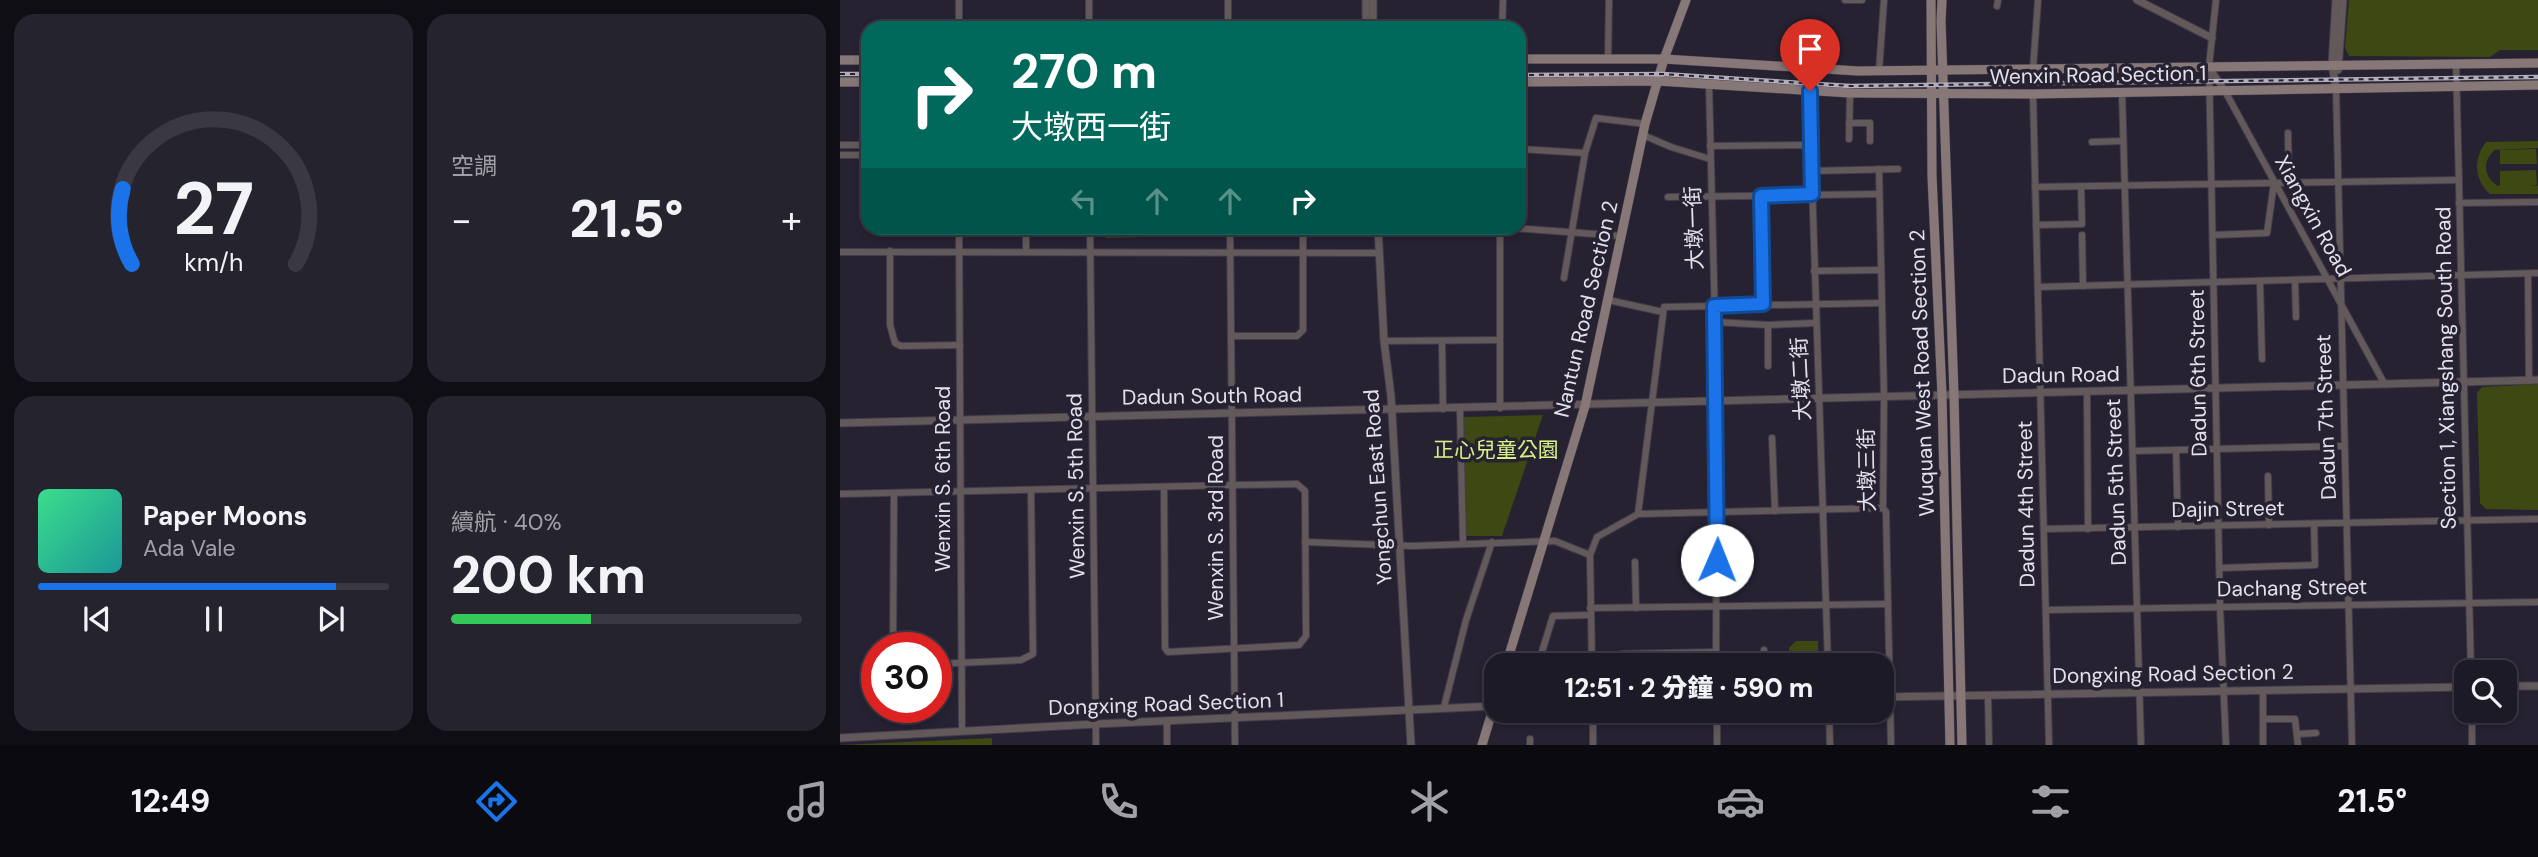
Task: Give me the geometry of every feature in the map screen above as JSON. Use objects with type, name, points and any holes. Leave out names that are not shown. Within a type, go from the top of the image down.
[{"type":"main road","name":"Nantun Road Section 2","points":[[1510,653],[1585,406],[1643,135],[1664,59],[1686,0]]},
{"type":"main road","name":"Wuquan West Road Section 2","points":[[1931,0],[1929,71],[1942,395],[1950,745]]},
{"type":"main road","name":"Wuquan West Road Section 2","points":[[1942,0],[1962,745]]},
{"type":"main road","name":"Wenxin Road Section 1","points":[[1526,59],[1664,59],[1879,71],[2538,63]]},
{"type":"main road","points":[[840,60],[861,60]]},
{"type":"main road","name":"Wenxin Road Section 1","points":[[1526,82],[1658,81],[1850,93],[1943,94],[2538,85]]},
{"type":"main road","points":[[840,82],[861,82]]},
{"type":"main road","points":[[1482,745],[1489,723]]},
{"type":"street","points":[[959,21],[960,0]]},
{"type":"street","points":[[1089,0],[1089,21]]},
{"type":"street","points":[[1228,0],[1228,21]]},
{"type":"street","points":[[1366,0],[1366,21]]},
{"type":"street","points":[[1373,0],[1373,21]]},
{"type":"street","points":[[1502,21],[1503,0]]},
{"type":"street","points":[[1608,59],[1609,0]]},
{"type":"street","points":[[1845,0],[1862,0]]},
{"type":"street","points":[[1879,71],[1884,0]]},
{"type":"street","points":[[2033,69],[2038,0]]},
{"type":"street","points":[[2137,0],[2212,38]]},
{"type":"street","name":"Dadun 6th Street","points":[[2216,0],[2209,66],[2220,607],[2226,745]]},
{"type":"street","name":"Dadun 7th Street","points":[[2336,0],[2340,301],[2352,745]]},
{"type":"street","name":"Dadun 7th Street","points":[[2335,65],[2343,0]]},
{"type":"street","name":"Section 1, Xiangshang South Road","points":[[2456,63],[2471,660]]},
{"type":"street","name":"Xiangxin Road","points":[[2209,66],[2384,383]]},
{"type":"street","name":"大墩一街","points":[[1709,85],[1717,401],[1716,652]]},
{"type":"street","name":"大墩二街","points":[[1810,91],[1827,653]]},
{"type":"street","name":"Dadun 5th Street","points":[[2122,92],[2141,745]]},
{"type":"street","points":[[1849,139],[1850,93]]},
{"type":"street","name":"Dadun 4th Street","points":[[2033,94],[2049,745]]},
{"type":"street","points":[[1564,278],[1585,153],[1596,118],[1646,124]]},
{"type":"street","points":[[1849,123],[1870,123],[1870,141]]},
{"type":"street","points":[[2288,133],[2289,183]]},
{"type":"street","points":[[1643,135],[1710,159]]},
{"type":"street","points":[[2092,142],[2123,142]]},
{"type":"street","points":[[840,145],[861,145]]},
{"type":"street","points":[[1710,146],[1810,145]]},
{"type":"street","points":[[1526,149],[1585,153]]},
{"type":"street","points":[[840,155],[861,155]]},
{"type":"street","name":"大墩三街","points":[[1878,169],[1884,397],[1883,508],[1886,512],[1889,653]]},
{"type":"street","points":[[1811,171],[1898,169]]},
{"type":"street","points":[[2035,187],[2459,180]]},
{"type":"street","points":[[2213,235],[2267,233],[2275,183]]},
{"type":"street","points":[[2036,225],[2082,224],[2081,186]]},
{"type":"street","points":[[1668,197],[1879,194]]},
{"type":"street","points":[[1761,196],[1763,304]]},
{"type":"street","points":[[2459,203],[2538,202]]},
{"type":"street","points":[[1526,229],[1621,236]]},
{"type":"street","name":"Wenxin S. 6th Road","points":[[959,235],[962,731]]},
{"type":"street","points":[[1026,235],[1026,252]]},
{"type":"street","name":"Wenxin S. 5th Road","points":[[1090,235],[1096,745]]},
{"type":"street","name":"Wenxin S. 3rd Road","points":[[1230,235],[1235,745]]},
{"type":"street","points":[[1232,336],[1297,336],[1303,330],[1303,235]]},
{"type":"street","name":"Yongchun East Road","points":[[1378,235],[1384,341],[1392,410],[1411,745]]},
{"type":"street","points":[[1500,235],[1500,408]]},
{"type":"street","points":[[2082,235],[2082,286]]},
{"type":"street","points":[[890,251],[890,325],[895,343],[901,346],[960,345]]},
{"type":"street","points":[[840,252],[1379,254]]},
{"type":"street","points":[[1814,271],[1880,270]]},
{"type":"street","points":[[2528,274],[2534,380]]},
{"type":"street","points":[[2038,287],[2538,274]]},
{"type":"street","points":[[2295,281],[2296,317]]},
{"type":"street","points":[[2260,282],[2262,359]]},
{"type":"street","points":[[1608,300],[1663,312]]},
{"type":"street","points":[[1638,514],[1664,307],[1880,303]]},
{"type":"street","points":[[1715,322],[1768,325],[1816,323]]},
{"type":"street","points":[[1768,325],[1768,366]]},
{"type":"street","points":[[1384,341],[1500,340]]},
{"type":"street","points":[[1442,341],[1443,409]]},
{"type":"street","name":"Dadun Road","points":[[1585,406],[2534,380]]},
{"type":"street","points":[[2087,393],[2088,529]]},
{"type":"street","name":"Dadun South Road","points":[[840,423],[1585,406]]},
{"type":"street","points":[[1460,409],[1463,544]]},
{"type":"street","points":[[1772,438],[1774,511]]},
{"type":"street","points":[[2133,451],[2344,446]]},
{"type":"street","points":[[2176,450],[2178,527]]},
{"type":"street","points":[[2268,476],[2269,525]]},
{"type":"street","points":[[840,494],[1164,486],[1297,484],[1305,491],[1306,636],[1303,642],[1299,645],[1168,652],[1165,648],[1164,486]]},
{"type":"street","points":[[952,663],[1021,660],[1032,654],[1031,490]]},
{"type":"street","points":[[893,632],[894,493]]},
{"type":"street","points":[[1591,653],[1590,555],[1597,537],[1638,514],[1883,508]]},
{"type":"street","name":"Dajin Street","points":[[2044,529],[2538,520]]},
{"type":"street","points":[[2220,568],[2315,565],[2314,524]]},
{"type":"street","points":[[1306,542],[1400,546],[1555,541],[1590,555]]},
{"type":"street","points":[[1444,707],[1466,620],[1492,542]]},
{"type":"street","points":[[1635,562],[1636,608]]},
{"type":"street","name":"Dachang Street","points":[[2046,610],[2469,601],[2538,602]]},
{"type":"street","points":[[1542,653],[1553,616],[1636,608],[1888,604]]},
{"type":"street","points":[[1669,653],[1716,652]]},
{"type":"street","points":[[2517,686],[2538,686]]},
{"type":"street","name":"Dongxing Road Section 2","points":[[1894,697],[2454,687]]},
{"type":"street","points":[[2263,690],[2263,745]]},
{"type":"street","points":[[1988,695],[1989,745]]},
{"type":"street","name":"Dongxing Road Section 1","points":[[840,738],[1484,705]]},
{"type":"street","points":[[2263,719],[2295,719],[2298,745]]},
{"type":"street","points":[[1167,721],[1167,745]]},
{"type":"street","points":[[1592,723],[1593,745]]},
{"type":"street","points":[[1717,723],[1717,745]]},
{"type":"street","points":[[1829,723],[1830,745]]},
{"type":"street","name":"大墩三街","points":[[1891,723],[1891,745]]},
{"type":"street","points":[[2472,723],[2472,745]]},
{"type":"street","points":[[2298,734],[2316,733]]},
{"type":"green space","points":[[2349,0],[2538,0],[2538,50],[2500,50],[2490,57],[2349,56],[2345,48]]},
{"type":"green space","points":[[2538,141],[2538,148],[2495,150],[2488,159],[2486,168],[2489,178],[2498,186],[2500,171],[2536,170],[2537,185],[2530,185],[2538,186],[2538,194],[2490,194],[2481,182],[2477,169],[2479,155],[2486,142]]},
{"type":"green space","points":[[2536,149],[2537,164],[2500,164],[2500,150]]},
{"type":"green space","points":[[1106,235],[1223,235],[1106,238]]},
{"type":"green space","points":[[2538,384],[2538,510],[2486,509],[2480,503],[2477,393],[2482,387]]},
{"type":"green space","name":"正心兒童公園","points":[[1543,415],[1502,536],[1465,536],[1463,417]]},
{"type":"green space","points":[[1796,641],[1818,641],[1818,653],[1789,653],[1789,648]]},
{"type":"green space","points":[[992,738],[992,745],[840,745]]},
{"type":"railway","points":[[840,74],[861,74]]},
{"type":"railway","points":[[1526,75],[1663,74],[1850,86],[2538,77]]},
{"type":"route","points":[[1717,560],[1714,306],[1763,304],[1761,196],[1812,194],[1810,91]]}]
